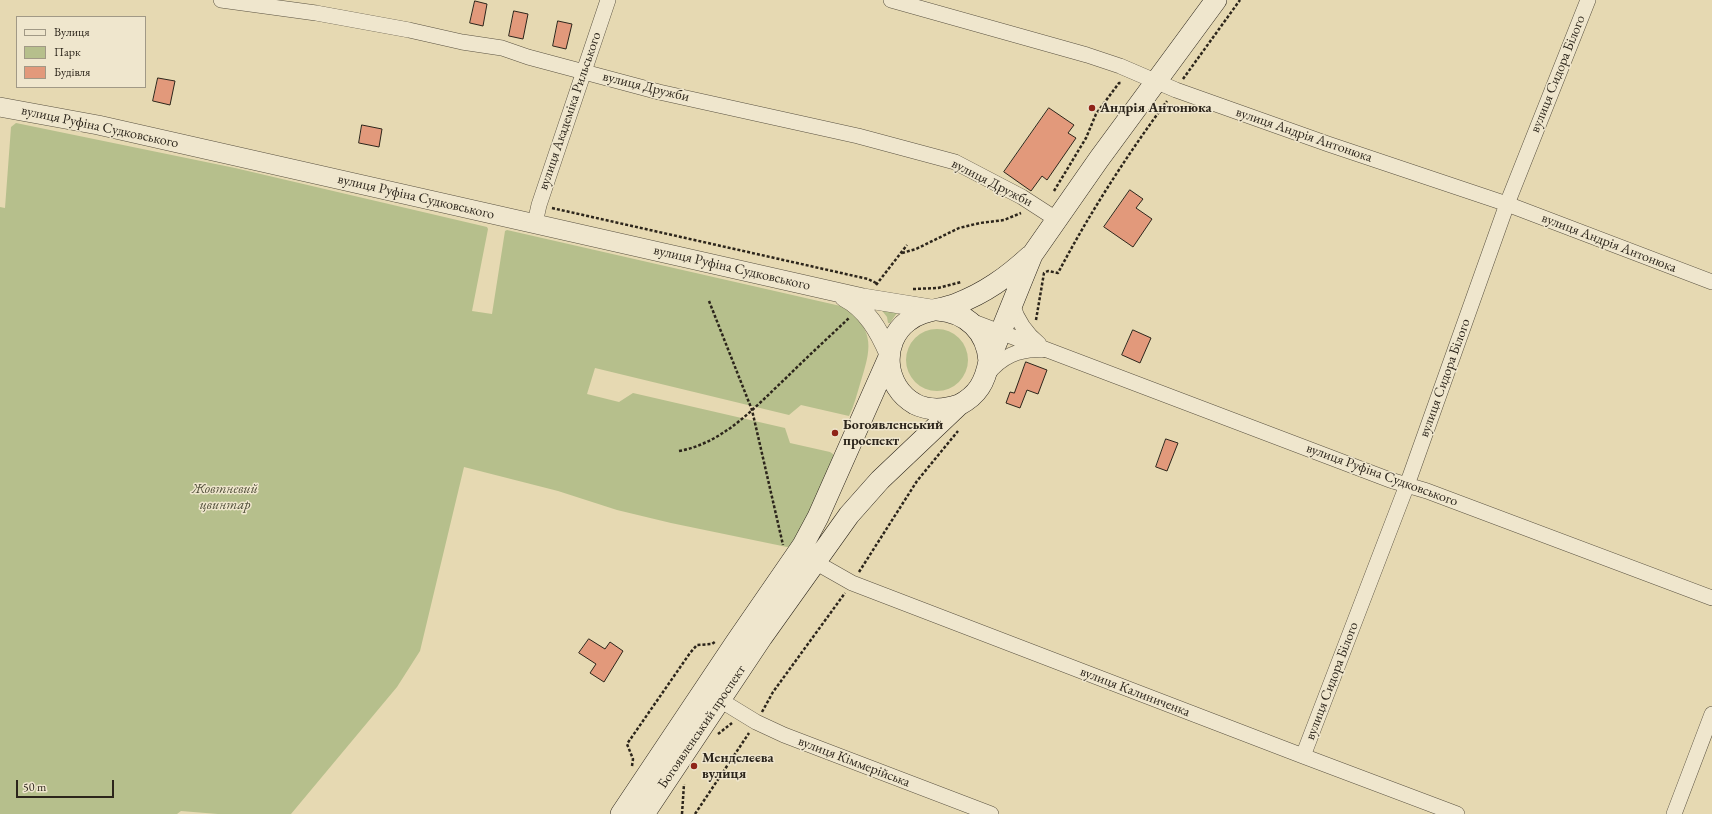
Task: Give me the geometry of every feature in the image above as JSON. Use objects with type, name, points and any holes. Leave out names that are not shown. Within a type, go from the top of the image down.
[{"type":"main road","name":"Богоявленський проспект","points":[[644,814],[720,700],[849,515],[880,480],[959,405],[972,397],[980,387],[1012,304],[1050,215],[1149,77],[1216,0]]},
{"type":"main road","name":"Богоявленський проспект","points":[[621,814],[803,545],[818,517],[889,356],[896,334],[906,322],[918,315],[972,298],[988,290],[1004,279],[1032,255]]},
{"type":"main road","name":"вулиця Руфіна Судковського","points":[[937,310],[954,313],[969,321]]},
{"type":"main road","points":[[969,321],[982,336],[987,348],[987,369]]},
{"type":"main road","points":[[889,356],[889,366],[895,384],[900,392],[914,403],[936,410],[959,405]]},
{"type":"street","name":"вулиця Дружби","points":[[221,0],[316,13],[409,30],[462,42],[502,48],[528,57],[659,92],[858,136],[955,162],[1022,197],[1050,215]]},
{"type":"street","name":"вулиця Академіка Рильського","points":[[535,223],[539,205],[608,0]]},
{"type":"street","name":"вулиця Андрія Антонюка","points":[[891,0],[1039,43],[1087,55],[1149,77],[1176,90],[1328,144],[1507,204],[1712,282]]},
{"type":"street","name":"вулиця Сидора Білого","points":[[1303,756],[1407,485],[1507,204],[1588,0]]},
{"type":"street","name":"вулиця Руфіна Судковського","points":[[0,107],[98,125],[535,223],[832,291],[861,303],[937,310]]},
{"type":"street","name":"вулиця Руфіна Судковського","points":[[861,303],[877,328],[889,356]]},
{"type":"street","name":"вулиця Руфіна Судковського","points":[[1012,304],[1016,316],[1027,332],[1041,346],[1053,353]]},
{"type":"street","name":"вулиця Руфіна Судковського","points":[[969,321],[1712,598]]},
{"type":"street","name":"вулиця Руфіна Судковського","points":[[987,369],[1017,352],[1034,350],[1053,353]]},
{"type":"street","name":"вулиця Калиниченка","points":[[815,562],[852,583],[1457,814]]},
{"type":"street","name":"вулиця Кіммерійська","points":[[720,700],[756,722],[784,735],[991,814]]},
{"type":"street","points":[[1674,814],[1712,714]]},
{"type":"path","points":[[901,253],[916,249],[959,228],[980,223],[1004,220],[1025,211],[1050,215],[1096,114],[1119,83],[1149,77]]},
{"type":"path","points":[[539,205],[868,279],[877,284],[884,285]]},
{"type":"path","points":[[678,452],[694,448],[724,433],[752,410],[854,314],[907,245]]},
{"type":"path","points":[[911,289],[938,288],[963,282]]},
{"type":"path","points":[[709,301],[752,410],[784,550]]},
{"type":"path","points":[[695,814],[756,722],[742,721],[733,723],[714,737]]},
{"type":"path","points":[[682,814],[685,790],[684,778]]},
{"type":"green space","name":"Жовтневий цвинтар","points":[[16,123],[235,168],[487,227],[488,229],[472,311],[492,314],[505,231],[507,230],[845,307],[862,325],[868,342],[867,361],[849,416],[801,405],[789,415],[595,368],[587,394],[619,402],[633,393],[785,428],[790,443],[830,452],[833,454],[835,460],[794,546],[787,547],[671,523],[617,510],[558,491],[464,467],[420,651],[397,687],[291,814],[218,814],[181,811],[177,814],[0,814],[0,207],[5,208],[11,127]]},
{"type":"green space","points":[[880,308],[899,310],[890,323],[888,323],[887,317]]},
{"type":"green space","points":[[931,329],[943,329],[959,338],[966,348],[968,360],[966,372],[959,382],[943,391],[931,391],[920,386],[911,377],[906,366],[906,354],[911,343],[920,334]]},
{"type":"building","points":[[475,1],[487,4],[483,26],[470,23]]},
{"type":"building","points":[[514,11],[528,14],[523,39],[509,36]]},
{"type":"building","points":[[558,21],[572,24],[566,49],[553,46]]},
{"type":"building","points":[[158,78],[175,81],[170,105],[153,101]]},
{"type":"building","points":[[1049,108],[1074,125],[1068,133],[1076,138],[1047,180],[1042,176],[1031,191],[1004,172]]},
{"type":"building","points":[[362,125],[382,129],[379,147],[359,143]]},
{"type":"building","points":[[1130,190],[1143,199],[1136,208],[1152,219],[1133,247],[1104,227]]},
{"type":"building","points":[[1133,330],[1151,338],[1140,363],[1122,355]]},
{"type":"building","points":[[1026,362],[1047,370],[1038,394],[1027,390],[1020,408],[1006,403],[1010,392],[1014,393]]},
{"type":"building","points":[[1166,439],[1178,443],[1167,471],[1156,467]]},
{"type":"building","points":[[589,639],[605,649],[610,642],[623,651],[604,682],[590,673],[596,664],[579,653]]},
{"type":"place","name":"Андрія Антонюка","points":[[1092,108]]},
{"type":"place","name":"Богоявленський проспект","points":[[835,433]]},
{"type":"place","name":"Менделєєва вулиця","points":[[694,766]]}]
